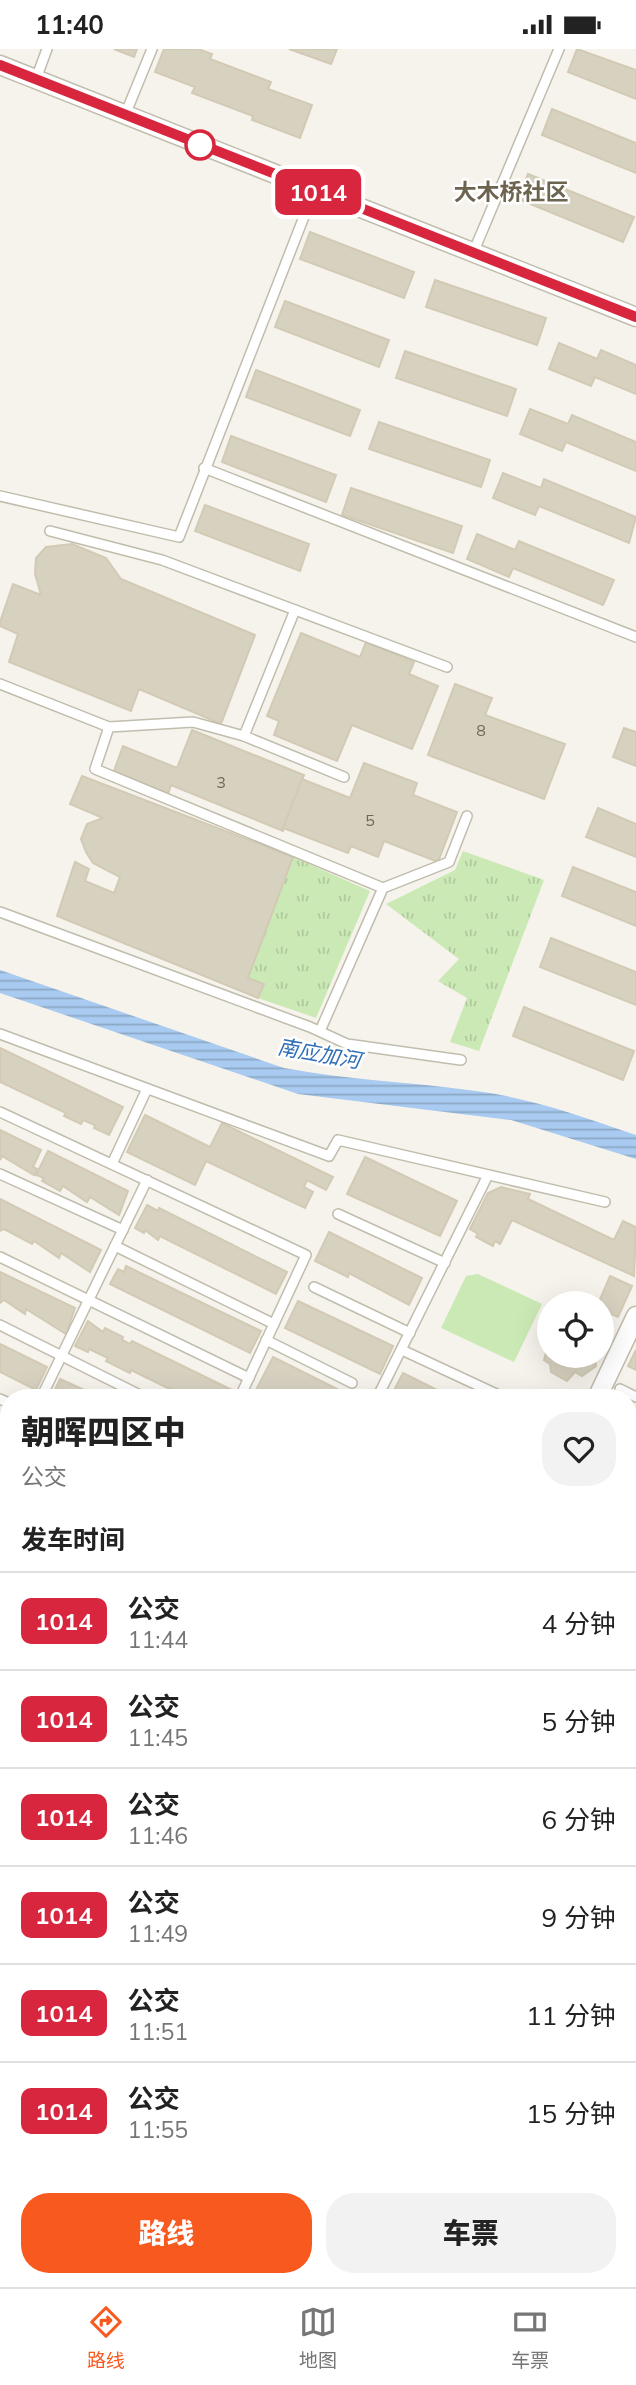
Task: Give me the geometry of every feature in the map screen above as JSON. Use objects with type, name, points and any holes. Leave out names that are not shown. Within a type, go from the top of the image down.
[{"type":"street","points":[[0,65],[636,317]]},
{"type":"street","points":[[601,1389],[636,1316]]},
{"type":"lane","points":[[36,79],[47,49]]},
{"type":"lane","points":[[125,115],[152,49]]},
{"type":"lane","points":[[472,254],[559,49]]},
{"type":"lane","points":[[0,496],[179,537],[314,191]]},
{"type":"lane","points":[[204,468],[636,637]]},
{"type":"lane","points":[[50,531],[162,560],[447,667]]},
{"type":"lane","points":[[244,736],[295,610]]},
{"type":"lane","points":[[0,684],[108,727],[193,722],[244,736],[344,777]]},
{"type":"lane","points":[[108,727],[95,769],[383,888],[449,862],[467,816]]},
{"type":"lane","points":[[320,1031],[383,888]]},
{"type":"lane","points":[[0,912],[320,1031],[347,1044],[461,1060]]},
{"type":"lane","points":[[0,1034],[146,1091],[329,1156],[338,1140],[605,1202]]},
{"type":"lane","points":[[111,1164],[146,1091]]},
{"type":"lane","points":[[0,1112],[306,1255],[245,1389]]},
{"type":"lane","points":[[0,1174],[123,1230]]},
{"type":"lane","points":[[382,1389],[488,1175]]},
{"type":"lane","points":[[46,1389],[147,1180]]},
{"type":"lane","points":[[338,1214],[445,1263]]},
{"type":"lane","points":[[115,1245],[274,1324]]},
{"type":"lane","points":[[0,1258],[249,1378]]},
{"type":"lane","points":[[314,1287],[410,1333]]},
{"type":"lane","points":[[0,1325],[128,1389]]},
{"type":"lane","points":[[266,1340],[352,1383]]},
{"type":"lane","points":[[402,1350],[486,1389]]},
{"type":"green space","points":[[463,851],[544,880],[479,1051],[450,1042],[467,998],[438,981],[459,959],[386,904],[455,870]]},
{"type":"green space","points":[[293,857],[370,891],[316,1018],[258,998],[264,984],[248,978]]},
{"type":"green space","points":[[478,1274],[537,1302],[537,1314],[514,1362],[441,1328],[466,1276]]},
{"type":"water","points":[[0,970],[284,1068],[476,1091],[557,1109],[636,1135],[636,1159],[511,1120],[298,1094],[0,993]]},
{"type":"building","points":[[114,49],[137,49],[134,57]]},
{"type":"building","points":[[164,49],[198,49],[212,54],[210,59],[271,82],[268,89],[312,105],[300,138],[252,120],[253,116],[192,93],[195,87],[155,72]]},
{"type":"building","points":[[289,49],[337,49],[331,64]]},
{"type":"building","points":[[577,49],[636,70],[636,99],[568,72]]},
{"type":"building","points":[[552,109],[636,143],[636,173],[542,135]]},
{"type":"building","points":[[528,174],[634,217],[623,242],[518,199]]},
{"type":"building","points":[[310,232],[414,272],[404,298],[300,259]]},
{"type":"building","points":[[435,280],[546,318],[537,345],[426,307]]},
{"type":"building","points":[[285,301],[389,340],[379,367],[275,327]]},
{"type":"building","points":[[559,343],[597,359],[601,350],[636,365],[636,394],[595,377],[591,386],[549,369]]},
{"type":"building","points":[[405,351],[516,389],[507,416],[396,378]]},
{"type":"building","points":[[256,370],[360,410],[350,436],[246,397]]},
{"type":"building","points":[[530,409],[568,424],[572,415],[636,442],[636,471],[566,442],[562,451],[520,434]]},
{"type":"building","points":[[379,422],[490,460],[481,487],[369,449]]},
{"type":"building","points":[[231,436],[336,475],[326,502],[222,462]]},
{"type":"building","points":[[503,473],[541,488],[544,479],[636,517],[629,543],[539,506],[535,515],[493,498]]},
{"type":"building","points":[[351,488],[462,526],[453,553],[342,515]]},
{"type":"building","points":[[205,505],[309,544],[300,571],[195,531]]},
{"type":"building","points":[[477,534],[515,550],[519,541],[614,580],[603,605],[513,568],[509,577],[467,559]]},
{"type":"building","points":[[72,544],[106,558],[121,579],[255,635],[221,724],[139,689],[131,711],[9,662],[18,634],[0,626],[0,622],[13,584],[41,595],[35,574],[36,558],[46,547]]},
{"type":"building","points":[[301,633],[360,657],[366,642],[414,662],[409,674],[438,686],[412,749],[352,725],[337,761],[274,735],[279,721],[267,716]]},
{"type":"building","points":[[455,684],[492,698],[485,715],[565,744],[544,799],[428,755]]},
{"type":"building","points":[[624,728],[636,732],[636,766],[613,757]]},
{"type":"building","points":[[192,730],[304,775],[283,831],[171,785],[168,794],[114,771],[123,746],[177,768]]},
{"type":"building","points":[[364,763],[417,783],[413,795],[457,812],[438,862],[384,841],[378,857],[351,846],[348,853],[283,828],[302,779],[350,798]]},
{"type":"building","points":[[82,776],[293,857],[248,978],[264,984],[258,998],[57,916],[75,862],[89,869],[85,881],[114,893],[120,877],[93,863],[81,839],[87,824],[103,818],[70,804]]},
{"type":"building","points":[[598,808],[636,824],[636,857],[586,837]]},
{"type":"building","points":[[573,867],[636,892],[636,926],[562,896]]},
{"type":"building","points":[[551,938],[636,972],[636,1005],[540,967]]},
{"type":"building","points":[[524,1007],[634,1051],[623,1080],[513,1036]]},
{"type":"building","points":[[0,1048],[123,1107],[109,1135],[94,1128],[95,1125],[83,1120],[81,1124],[64,1116],[66,1113],[0,1082]]},
{"type":"building","points":[[145,1115],[210,1147],[222,1123],[333,1177],[326,1190],[307,1180],[304,1187],[313,1192],[305,1208],[206,1161],[195,1185],[127,1152]]},
{"type":"building","points":[[0,1130],[41,1150],[33,1167],[37,1169],[34,1175],[2,1156],[0,1160]]},
{"type":"building","points":[[48,1151],[128,1191],[119,1215],[90,1197],[87,1202],[63,1186],[60,1191],[42,1181],[44,1178],[36,1175]]},
{"type":"building","points":[[365,1157],[457,1201],[440,1236],[347,1194]]},
{"type":"building","points":[[501,1187],[530,1194],[528,1199],[614,1240],[623,1221],[636,1227],[634,1276],[512,1220],[500,1244],[495,1241],[493,1246],[476,1237],[478,1234],[470,1229],[488,1193]]},
{"type":"building","points":[[0,1199],[101,1250],[90,1272],[61,1253],[59,1258],[34,1241],[32,1244],[4,1229],[0,1231]]},
{"type":"building","points":[[147,1205],[158,1211],[159,1208],[287,1272],[276,1294],[160,1236],[158,1240],[145,1230],[144,1233],[135,1228]]},
{"type":"building","points":[[329,1232],[422,1278],[409,1305],[349,1273],[348,1277],[315,1261]]},
{"type":"building","points":[[126,1266],[261,1331],[250,1353],[110,1284],[118,1269],[124,1272]]},
{"type":"building","points":[[0,1272],[75,1308],[66,1334],[26,1309],[25,1314],[4,1300],[0,1303]]},
{"type":"building","points":[[610,1276],[632,1286],[618,1317],[614,1315],[614,1291],[604,1291]]},
{"type":"building","points":[[298,1301],[393,1346],[380,1374],[285,1328]]},
{"type":"building","points":[[88,1321],[103,1332],[105,1328],[123,1337],[122,1340],[130,1344],[132,1341],[230,1389],[170,1389],[131,1370],[130,1373],[89,1349],[88,1352],[75,1346]]},
{"type":"building","points":[[0,1344],[47,1367],[36,1389],[0,1372]]},
{"type":"building","points":[[636,1350],[636,1370],[628,1366]]},
{"type":"building","points":[[273,1357],[337,1389],[257,1389]]},
{"type":"building","points":[[550,1368],[593,1368],[582,1376],[575,1372],[567,1381],[551,1372]]},
{"type":"building","points":[[403,1373],[435,1389],[395,1389]]},
{"type":"building","points":[[60,1379],[82,1389],[55,1389]]},
{"type":"bus line","name":"1014","points":[[0,65],[636,317]]},
{"type":"district","name":"大木桥社区","points":[[511,192]]},
{"type":"water label","name":"南应加河","points":[[319,1054]]}]
